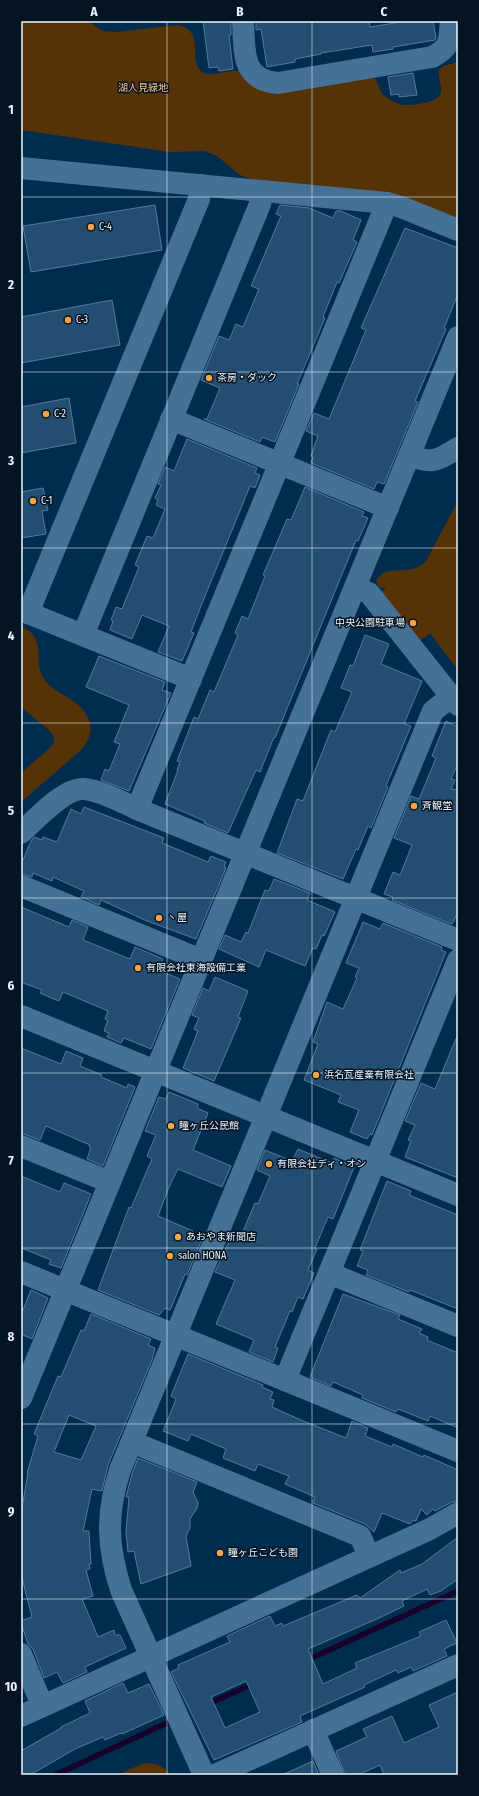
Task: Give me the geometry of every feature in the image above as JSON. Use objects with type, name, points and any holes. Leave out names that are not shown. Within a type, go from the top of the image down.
[{"type":"street","points":[[243,21],[245,56],[248,68],[256,77],[266,82],[278,82],[432,57],[444,51],[450,39],[451,21]]},
{"type":"street","points":[[21,168],[387,203],[401,207],[458,230]]},
{"type":"street","points":[[190,679],[24,611],[199,199],[200,185]]},
{"type":"street","points":[[83,635],[260,204],[262,191]]},
{"type":"street","points":[[137,809],[387,203]]},
{"type":"street","points":[[21,1397],[458,337]]},
{"type":"street","points":[[171,419],[388,508]]},
{"type":"street","points":[[410,455],[431,462],[458,448]]},
{"type":"street","points":[[204,1775],[121,1590],[113,1567],[109,1542],[109,1518],[113,1494],[132,1442],[433,712],[455,701],[369,593],[355,587]]},
{"type":"street","points":[[21,832],[71,791],[83,789],[137,809],[458,940]]},
{"type":"street","points":[[21,886],[201,960]]},
{"type":"street","points":[[285,1380],[458,960]]},
{"type":"street","points":[[21,1016],[458,1195]]},
{"type":"street","points":[[21,1146],[110,1182]]},
{"type":"street","points":[[21,1272],[458,1451]]},
{"type":"street","points":[[329,1273],[458,1326]]},
{"type":"street","points":[[132,1442],[360,1536],[369,1556]]},
{"type":"street","points":[[21,1716],[42,1705],[446,1521],[458,1514]]},
{"type":"street","points":[[21,1654],[42,1705]]},
{"type":"street","points":[[215,1775],[458,1665]]},
{"type":"street","points":[[313,1730],[333,1775]]},
{"type":"green space","name":"湖人見緑地","points":[[21,21],[88,21],[102,31],[117,32],[178,25],[187,28],[192,34],[196,63],[199,69],[204,73],[214,74],[232,71],[372,76],[376,80],[382,94],[395,103],[401,105],[424,103],[438,97],[441,92],[439,70],[444,66],[458,62],[458,221],[259,182],[240,175],[217,156],[205,151],[170,152],[21,130]]},
{"type":"green space","points":[[458,501],[458,670],[430,633],[419,642],[380,593],[386,588],[379,587],[376,581],[386,572],[413,569],[426,561]]},
{"type":"green space","points":[[21,626],[29,631],[37,643],[39,665],[44,679],[55,690],[80,706],[89,720],[91,728],[87,742],[82,749],[21,802],[21,773],[51,747],[54,740],[51,732],[21,707]]},
{"type":"green space","points":[[144,1763],[159,1766],[171,1775],[117,1775]]},
{"type":"building","points":[[203,21],[231,21],[231,35],[229,35],[233,69],[219,71],[218,67],[209,68]]},
{"type":"building","points":[[256,21],[369,21],[370,27],[407,21],[433,21],[436,38],[435,40],[373,52],[372,45],[321,53],[295,59],[295,62],[267,67],[261,29],[256,30]]},
{"type":"building","points":[[413,73],[417,95],[399,97],[399,94],[391,95],[388,77]]},
{"type":"building","points":[[155,205],[162,250],[31,272],[23,226]]},
{"type":"building","points":[[280,205],[309,208],[333,218],[336,211],[341,211],[361,220],[353,240],[357,242],[339,283],[337,282],[323,317],[325,318],[297,384],[299,384],[275,442],[262,437],[260,442],[204,419],[207,419],[220,388],[201,380],[219,336],[229,340],[236,324],[243,327],[259,289],[251,286],[281,216],[276,214]]},
{"type":"building","points":[[405,228],[458,248],[458,294],[444,328],[446,329],[415,401],[418,402],[384,484],[377,482],[374,489],[311,463],[313,457],[311,456],[318,436],[306,431],[314,413],[329,419],[366,330],[361,328]]},
{"type":"building","points":[[112,300],[120,345],[21,363],[21,317]]},
{"type":"building","points":[[69,398],[76,443],[21,453],[21,407]]},
{"type":"building","points":[[187,439],[257,468],[255,473],[260,475],[255,488],[250,486],[201,606],[191,632],[194,633],[182,661],[158,652],[169,626],[142,615],[132,639],[110,630],[113,621],[111,620],[116,607],[122,609],[139,567],[135,565],[147,536],[153,538],[165,509],[156,505],[158,500],[155,498],[161,485],[158,484],[165,467],[174,471]]},
{"type":"building","points":[[305,487],[364,512],[362,516],[368,518],[358,541],[356,540],[260,772],[256,770],[228,833],[204,823],[205,821],[165,804],[178,770],[180,762],[177,761],[194,717],[198,719],[210,690],[214,692],[238,635],[235,633],[242,616],[248,619],[265,576],[263,575],[287,519],[291,520]]},
{"type":"building","points":[[43,488],[48,510],[42,511],[46,534],[21,538],[21,492]]},
{"type":"building","points":[[365,635],[389,644],[381,664],[422,681],[404,724],[411,726],[386,786],[388,787],[371,828],[368,826],[343,879],[277,853],[297,799],[303,801],[331,730],[335,732],[352,692],[341,688],[350,665],[353,666]]},
{"type":"building","points":[[99,656],[165,682],[162,690],[171,693],[129,791],[101,780],[105,769],[109,771],[120,744],[114,742],[129,705],[86,687]]},
{"type":"building","points":[[446,721],[458,727],[458,763],[451,779],[455,780],[451,789],[458,790],[458,911],[453,923],[451,924],[392,900],[393,897],[384,894],[393,872],[400,875],[412,845],[394,838],[411,796],[419,799],[436,758],[432,756]]},
{"type":"building","points":[[84,807],[164,838],[162,843],[208,862],[211,856],[226,862],[224,867],[226,868],[196,939],[147,921],[101,900],[99,905],[81,897],[84,891],[53,877],[52,881],[33,873],[32,877],[21,874],[21,865],[34,837],[42,840],[43,837],[57,842],[71,809],[81,814]]},
{"type":"building","points":[[274,879],[310,893],[307,900],[335,912],[324,936],[322,935],[316,949],[313,948],[305,966],[266,950],[259,967],[219,949],[225,935],[241,942],[246,932],[248,933],[265,890],[269,891]]},
{"type":"building","points":[[21,907],[69,927],[72,920],[88,927],[83,940],[130,959],[135,947],[163,959],[158,970],[180,979],[151,1049],[124,1038],[121,1043],[107,1037],[109,1033],[104,1031],[108,1020],[105,1019],[108,1011],[63,992],[59,1001],[40,993],[42,990],[21,982]]},
{"type":"building","points":[[363,922],[380,929],[383,923],[442,947],[441,950],[446,952],[372,1135],[370,1134],[367,1139],[350,1132],[359,1110],[338,1102],[341,1095],[304,1080],[318,1044],[313,1042],[327,1002],[343,1009],[357,978],[355,977],[359,968],[346,963]]},
{"type":"building","points":[[215,977],[248,991],[238,1017],[241,1018],[214,1081],[183,1068],[198,1031],[194,1029],[199,1018],[192,1015],[203,988],[209,991]]},
{"type":"building","points":[[458,1034],[458,1178],[405,1157],[411,1141],[408,1140],[415,1125],[405,1121],[421,1083],[435,1089]]},
{"type":"building","points":[[21,1048],[61,1064],[66,1051],[83,1058],[80,1066],[102,1075],[101,1077],[127,1088],[128,1084],[135,1087],[103,1166],[87,1159],[91,1148],[89,1147],[90,1145],[46,1126],[40,1140],[21,1133]]},
{"type":"building","points":[[169,1092],[198,1104],[197,1108],[208,1113],[193,1150],[231,1166],[222,1187],[178,1169],[169,1187],[158,1216],[193,1231],[191,1234],[202,1239],[170,1310],[165,1308],[159,1315],[98,1290],[129,1207],[131,1208],[152,1159],[147,1156],[156,1135],[145,1131],[159,1097],[166,1099]]},
{"type":"building","points":[[298,1149],[332,1163],[334,1158],[354,1167],[333,1219],[328,1217],[315,1248],[317,1249],[308,1270],[314,1273],[303,1299],[298,1297],[292,1312],[290,1311],[275,1347],[278,1348],[273,1362],[249,1352],[254,1340],[216,1324],[235,1280],[215,1272],[233,1233],[241,1236],[255,1203],[258,1204],[270,1176],[257,1170],[265,1150],[292,1161]]},
{"type":"building","points":[[21,1176],[60,1192],[64,1183],[91,1194],[61,1268],[49,1264],[51,1260],[21,1248]]},
{"type":"building","points":[[387,1181],[411,1191],[409,1195],[458,1215],[458,1309],[366,1275],[368,1270],[357,1266],[363,1251],[360,1250]]},
{"type":"building","points":[[31,1290],[48,1298],[32,1339],[21,1334],[21,1315]]},
{"type":"building","points":[[343,1294],[400,1315],[398,1319],[422,1329],[419,1333],[428,1337],[427,1340],[458,1353],[458,1428],[430,1416],[428,1421],[398,1409],[396,1412],[362,1398],[363,1395],[333,1382],[331,1386],[310,1377]]},
{"type":"building","points":[[91,1314],[151,1339],[148,1345],[155,1348],[152,1360],[108,1465],[102,1491],[92,1489],[83,1531],[89,1531],[91,1564],[89,1564],[90,1569],[86,1570],[93,1596],[82,1599],[98,1637],[114,1630],[115,1635],[120,1635],[126,1648],[85,1667],[87,1672],[63,1683],[57,1672],[44,1678],[33,1649],[28,1644],[21,1623],[21,1621],[32,1617],[21,1574],[21,1514],[27,1473],[38,1436],[34,1434],[58,1376],[61,1377],[81,1330],[84,1331]],"holes":[[[69,1415],[96,1426],[81,1460],[54,1452]]]},
{"type":"building","points":[[188,1354],[263,1385],[262,1387],[273,1392],[270,1399],[274,1400],[272,1407],[301,1420],[346,1438],[352,1421],[368,1428],[365,1436],[392,1447],[393,1444],[423,1457],[424,1455],[458,1470],[458,1501],[452,1502],[435,1511],[433,1509],[427,1515],[421,1509],[416,1521],[413,1520],[410,1524],[382,1513],[374,1532],[365,1524],[313,1503],[315,1497],[285,1484],[289,1476],[258,1464],[255,1471],[223,1458],[226,1449],[191,1434],[188,1441],[163,1431],[176,1399],[171,1396]]},
{"type":"building","points":[[138,1458],[197,1482],[193,1492],[198,1503],[197,1508],[190,1519],[190,1528],[186,1536],[191,1566],[141,1584],[134,1551],[128,1552],[126,1532],[129,1497],[126,1497]]},
{"type":"building","points":[[458,1537],[458,1579],[441,1591],[430,1595],[427,1589],[402,1601],[404,1606],[308,1649],[323,1684],[357,1668],[355,1663],[421,1636],[419,1632],[446,1620],[457,1643],[444,1649],[447,1656],[413,1671],[411,1667],[398,1673],[396,1670],[364,1685],[365,1687],[300,1716],[302,1722],[214,1760],[171,1672],[179,1668],[178,1665],[230,1642],[227,1636],[270,1616],[275,1626],[282,1623],[283,1626],[357,1595],[360,1598],[400,1570],[401,1573],[422,1564]],"holes":[[[246,1681],[260,1712],[225,1728],[211,1697]]]},
{"type":"building","points":[[123,1683],[128,1693],[149,1684],[164,1715],[122,1734],[121,1733],[105,1740],[103,1737],[75,1749],[30,1775],[21,1775],[21,1751],[61,1727],[90,1713],[85,1701]]},
{"type":"building","points":[[458,1692],[458,1775],[384,1775],[380,1765],[358,1775],[345,1775],[336,1751],[367,1737],[363,1729],[392,1716],[404,1743],[439,1727],[429,1705]]},
{"type":"building","points":[[313,1761],[319,1775],[282,1775]]},
{"type":"waterway","points":[[305,1661],[458,1591]]},
{"type":"waterway","points":[[206,1705],[255,1683]]},
{"type":"waterway","points":[[55,1775],[169,1722]]},
{"type":"place","name":"C-4","points":[[91,227]]},
{"type":"place","name":"C-3","points":[[68,320]]},
{"type":"place","name":"茶房・ダック","points":[[209,378]]},
{"type":"place","name":"C-2","points":[[46,414]]},
{"type":"place","name":"C-1","points":[[33,501]]},
{"type":"place","name":"中央公園駐車場","points":[[413,623]]},
{"type":"place","name":"斉観堂","points":[[414,806]]},
{"type":"place","name":"丶屋","points":[[159,918]]},
{"type":"place","name":"有限会社東海設備工業","points":[[138,968]]},
{"type":"place","name":"浜名瓦産業有限会社","points":[[316,1075]]},
{"type":"place","name":"瞳ヶ丘公民館","points":[[171,1126]]},
{"type":"place","name":"有限会社ディ・オン","points":[[269,1164]]},
{"type":"place","name":"あおやま新聞店","points":[[178,1237]]},
{"type":"place","name":"salon HONA","points":[[170,1256]]},
{"type":"place","name":"瞳ヶ丘こども園","points":[[220,1553]]}]
